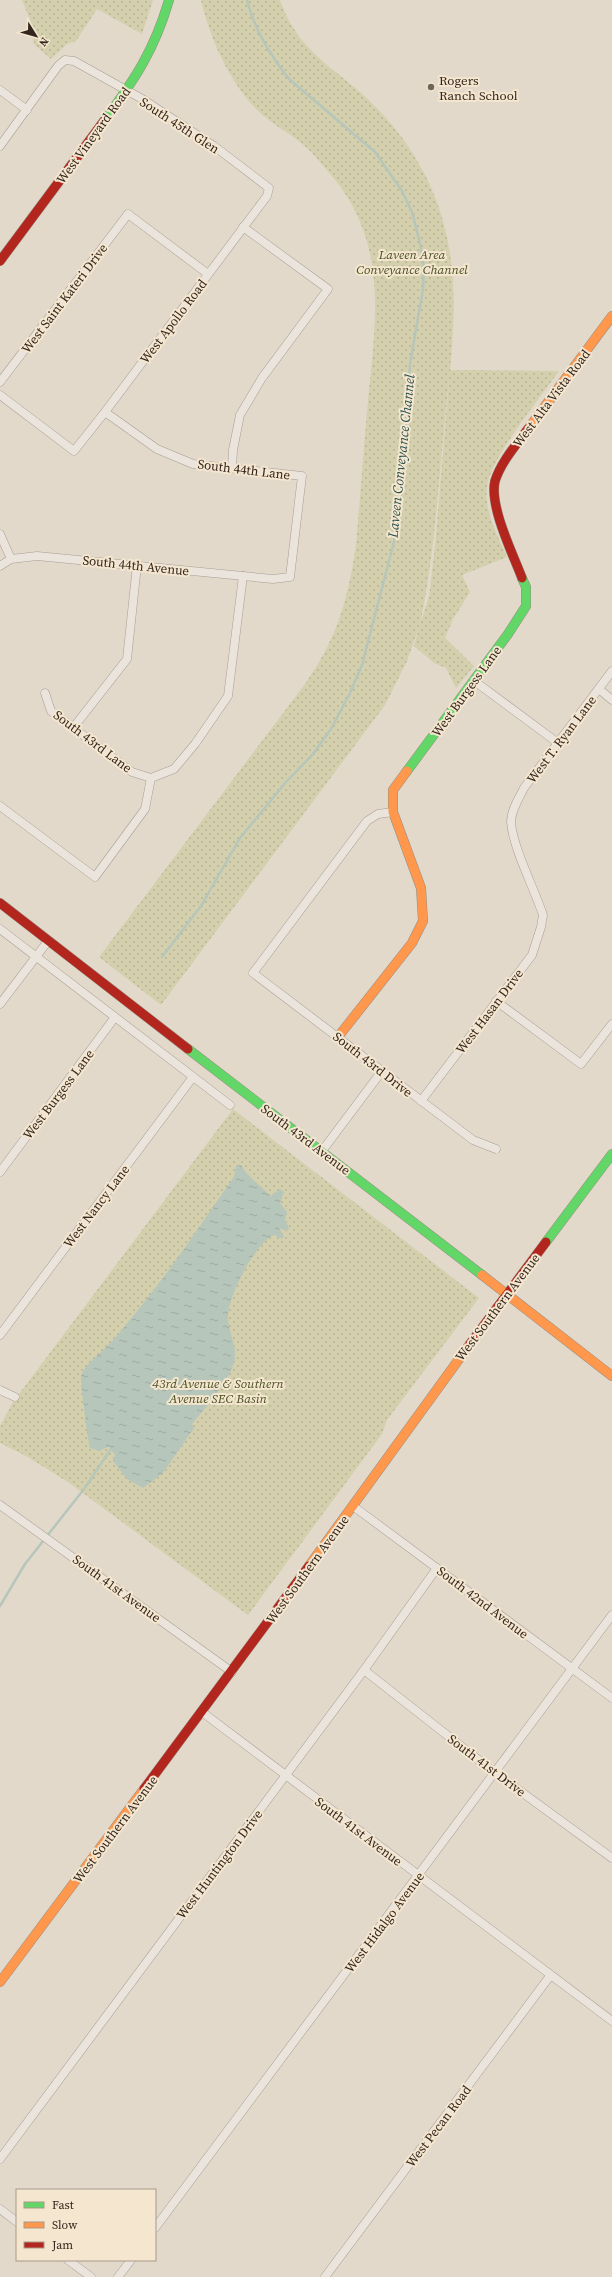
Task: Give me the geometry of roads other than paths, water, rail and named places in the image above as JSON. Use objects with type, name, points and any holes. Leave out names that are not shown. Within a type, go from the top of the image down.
[{"type":"main road","name":"West Vineyard Road","points":[[0,261],[127,90],[151,50],[169,0]]},
{"type":"main road","name":"West Alta Vista Road","points":[[526,587],[496,510],[494,482],[507,457],[612,316]]},
{"type":"main road","name":"West Burgess Lane","points":[[393,812],[393,790],[526,606],[526,587]]},
{"type":"main road","points":[[338,1037],[412,943],[423,921],[421,888],[393,812]]},
{"type":"main road","name":"South 43rd Avenue","points":[[0,903],[612,1376]]},
{"type":"main road","name":"West Southern Avenue","points":[[0,1982],[232,1672],[506,1294],[612,1154]]},
{"type":"street","name":"South 45th Glen","points":[[27,110],[58,66],[65,60],[74,60],[127,90],[214,146],[269,188]]},
{"type":"street","points":[[0,90],[27,110],[0,146]]},
{"type":"street","name":"West Apollo Road","points":[[0,395],[74,451],[267,196],[269,188]]},
{"type":"street","name":"West Saint Kateri Drive","points":[[0,382],[128,214],[208,274]]},
{"type":"street","points":[[232,468],[233,450],[240,416],[262,378],[328,289],[243,227]]},
{"type":"street","name":"South 44th Lane","points":[[105,412],[157,449],[193,464],[302,476],[290,577]]},
{"type":"street","points":[[0,534],[11,560],[0,566]]},
{"type":"street","name":"South 44th Avenue","points":[[11,560],[37,556],[273,579],[290,577]]},
{"type":"street","points":[[73,728],[127,659],[137,566]]},
{"type":"street","points":[[0,806],[95,877],[145,809],[151,778],[174,769],[195,744],[228,696],[243,576]]},
{"type":"street","name":"West T. Ryan Lane","points":[[543,915],[515,840],[511,821],[514,808],[524,788],[612,671]]},
{"type":"street","points":[[473,680],[558,743]]},
{"type":"street","points":[[599,689],[612,700]]},
{"type":"street","name":"South 43rd Lane","points":[[45,694],[51,711],[132,772],[151,778]]},
{"type":"street","name":"South 43rd Drive","points":[[393,812],[378,814],[367,821],[253,973],[473,1140],[496,1149]]},
{"type":"street","name":"West Hasan Drive","points":[[421,1101],[532,955],[542,927],[543,915]]},
{"type":"street","points":[[0,928],[230,1105]]},
{"type":"street","points":[[0,1004],[48,940]]},
{"type":"street","points":[[496,1001],[581,1064],[612,1024]]},
{"type":"street","name":"West Burgess Lane","points":[[0,1172],[115,1017]]},
{"type":"street","points":[[322,1151],[382,1071]]},
{"type":"street","name":"West Nancy Lane","points":[[0,1335],[193,1077]]},
{"type":"street","points":[[0,1390],[15,1397]]},
{"type":"street","name":"South 41st Avenue","points":[[0,1505],[232,1672]]},
{"type":"street","name":"South 42nd Avenue","points":[[353,1506],[612,1698]]},
{"type":"street","name":"West Huntington Drive","points":[[0,2159],[364,1670],[437,1568]]},
{"type":"street","name":"West Hidalgo Avenue","points":[[156,2227],[612,1615]]},
{"type":"street","name":"South 41st Drive","points":[[364,1670],[494,1772],[612,1858]]},
{"type":"street","name":"South 41st Avenue","points":[[202,1712],[550,1976],[612,2021]]},
{"type":"street","name":"West Pecan Road","points":[[325,2277],[550,1976]]},
{"type":"street","points":[[0,2209],[16,2221]]},
{"type":"street","points":[[69,2261],[91,2277]]},
{"type":"street","points":[[118,2277],[130,2261]]},
{"type":"water","points":[[241,1165],[271,1196],[280,1189],[284,1192],[280,1203],[287,1212],[285,1220],[289,1228],[288,1231],[279,1228],[284,1236],[282,1239],[274,1235],[259,1248],[244,1270],[238,1283],[229,1306],[228,1315],[229,1326],[235,1348],[235,1357],[233,1365],[224,1383],[192,1424],[194,1428],[163,1473],[143,1488],[127,1479],[113,1461],[115,1455],[109,1447],[100,1451],[90,1448],[84,1411],[81,1376],[88,1365],[117,1336],[156,1287],[234,1177],[236,1166]]},
{"type":"waterway","name":"Laveen Conveyance Channel","points":[[162,957],[201,906],[240,838],[286,782],[313,754],[331,729],[350,693],[362,665],[396,534],[401,492],[410,364],[423,289],[424,268],[420,243],[412,212],[402,191],[375,152],[289,79],[275,61],[258,31],[247,0]]},
{"type":"waterway","points":[[0,1606],[25,1564],[84,1489],[111,1449]]},
{"type":"place","name":"Rogers Ranch School","points":[[431,87]]},
{"type":"park label","name":"Laveen Area Conveyance Channel","points":[[412,262]]},
{"type":"park label","name":"43rd Avenue & Southern Avenue SEC Basin","points":[[218,1390]]}]
